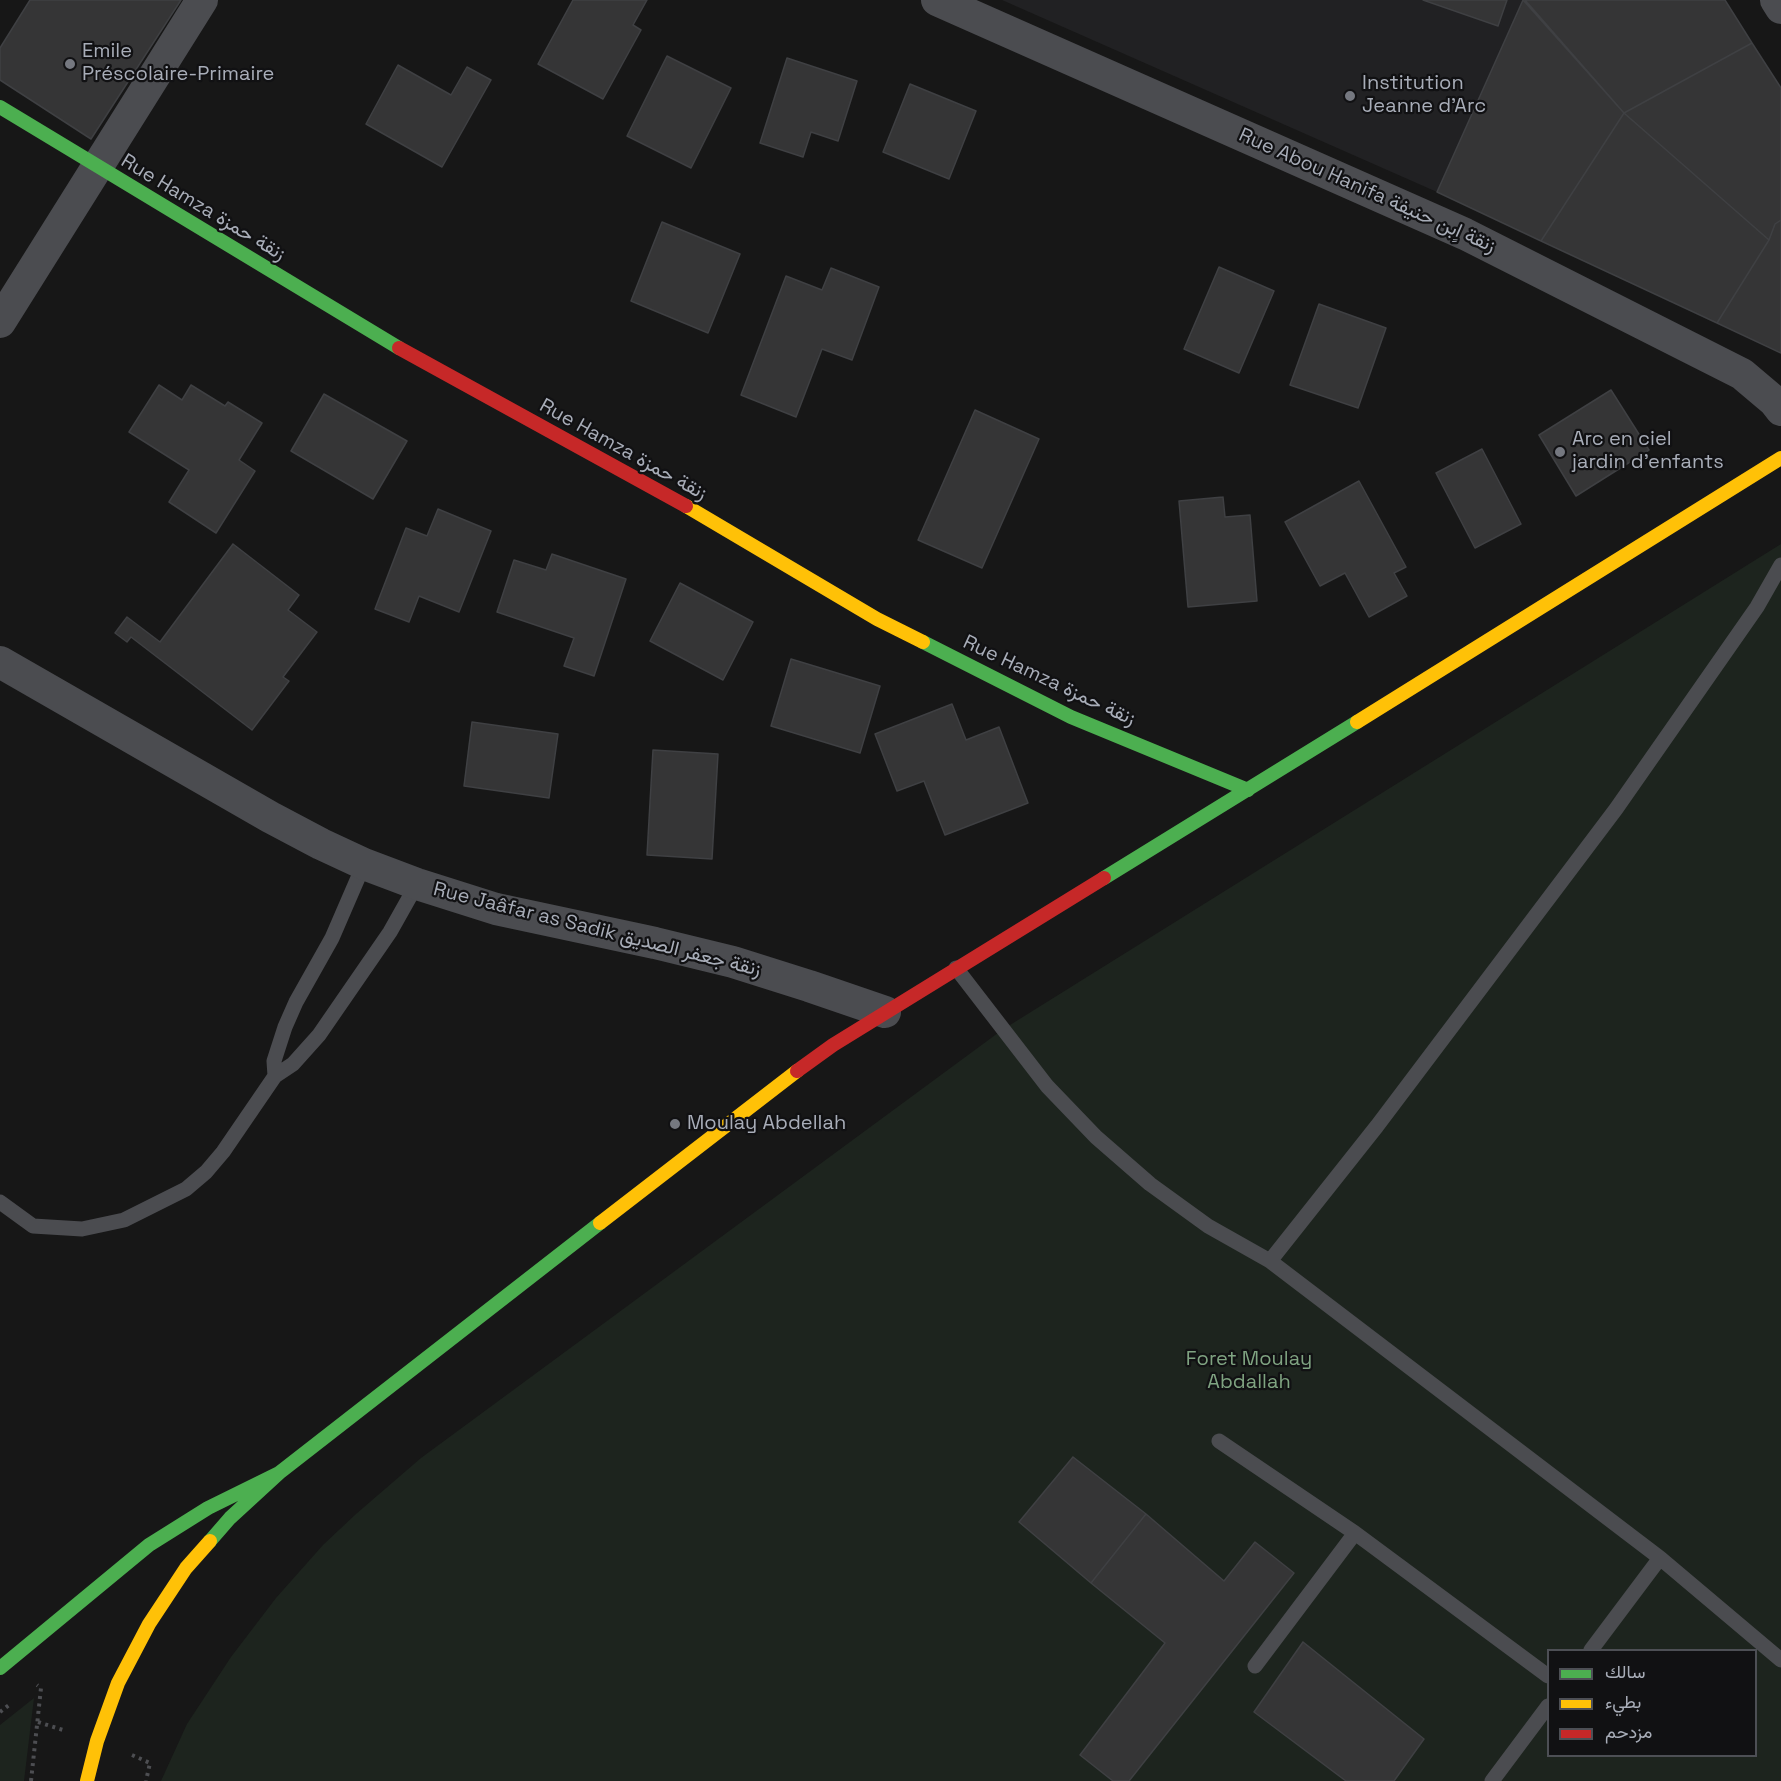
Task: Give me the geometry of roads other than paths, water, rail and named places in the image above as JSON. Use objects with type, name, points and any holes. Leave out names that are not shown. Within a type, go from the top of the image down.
[{"type":"street","points":[[0,322],[202,0]]},
{"type":"street","name":"Rue Abou Hanifa زنقة اٍبن حنيفة","points":[[937,0],[1465,234],[1742,374],[1774,401],[1781,410]]},
{"type":"street","points":[[1776,0],[1781,8]]},
{"type":"street","name":"Rue Hamza زنقة حمزة","points":[[0,107],[427,365],[696,512],[877,619],[1071,717],[1248,790]]},
{"type":"street","points":[[87,1781],[97,1742],[118,1683],[149,1624],[186,1569],[222,1527],[279,1473],[760,1098],[833,1045],[1781,458]]},
{"type":"street","name":"Rue Jaâfar as Sadik زنقة جعفر الصديق","points":[[0,662],[270,817],[364,864],[417,885],[496,909],[733,962],[885,1012]]},
{"type":"street","points":[[0,1668],[149,1545],[208,1508],[279,1473]]},
{"type":"lane","points":[[1270,1262],[1377,1126],[1616,808],[1757,607],[1781,565]]},
{"type":"lane","points":[[275,1076],[274,1061],[285,1027],[296,1002],[332,938],[364,864]]},
{"type":"lane","points":[[0,1202],[33,1226],[82,1229],[124,1220],[186,1189],[206,1172],[223,1152],[275,1076],[293,1064],[325,1027],[390,932],[417,885]]},
{"type":"lane","points":[[956,968],[1047,1086],[1096,1137],[1150,1184],[1208,1226],[1270,1262],[1660,1558],[1781,1660]]},
{"type":"lane","points":[[1219,1441],[1355,1533],[1547,1675]]},
{"type":"lane","points":[[1255,1666],[1355,1533]]},
{"type":"lane","points":[[1592,1649],[1660,1558]]},
{"type":"lane","points":[[1492,1781],[1547,1707]]},
{"type":"place","name":"Emile Préscolaire-Primaire","points":[[70,64]]},
{"type":"place","name":"Institution Jeanne d'Arc","points":[[1350,96]]},
{"type":"place","name":"Arc en ciel jardin d'enfants","points":[[1560,452]]},
{"type":"place","name":"Moulay Abdellah","points":[[675,1124]]},
{"type":"park label","name":"Foret Moulay Abdallah","points":[[1249,1372]]}]
